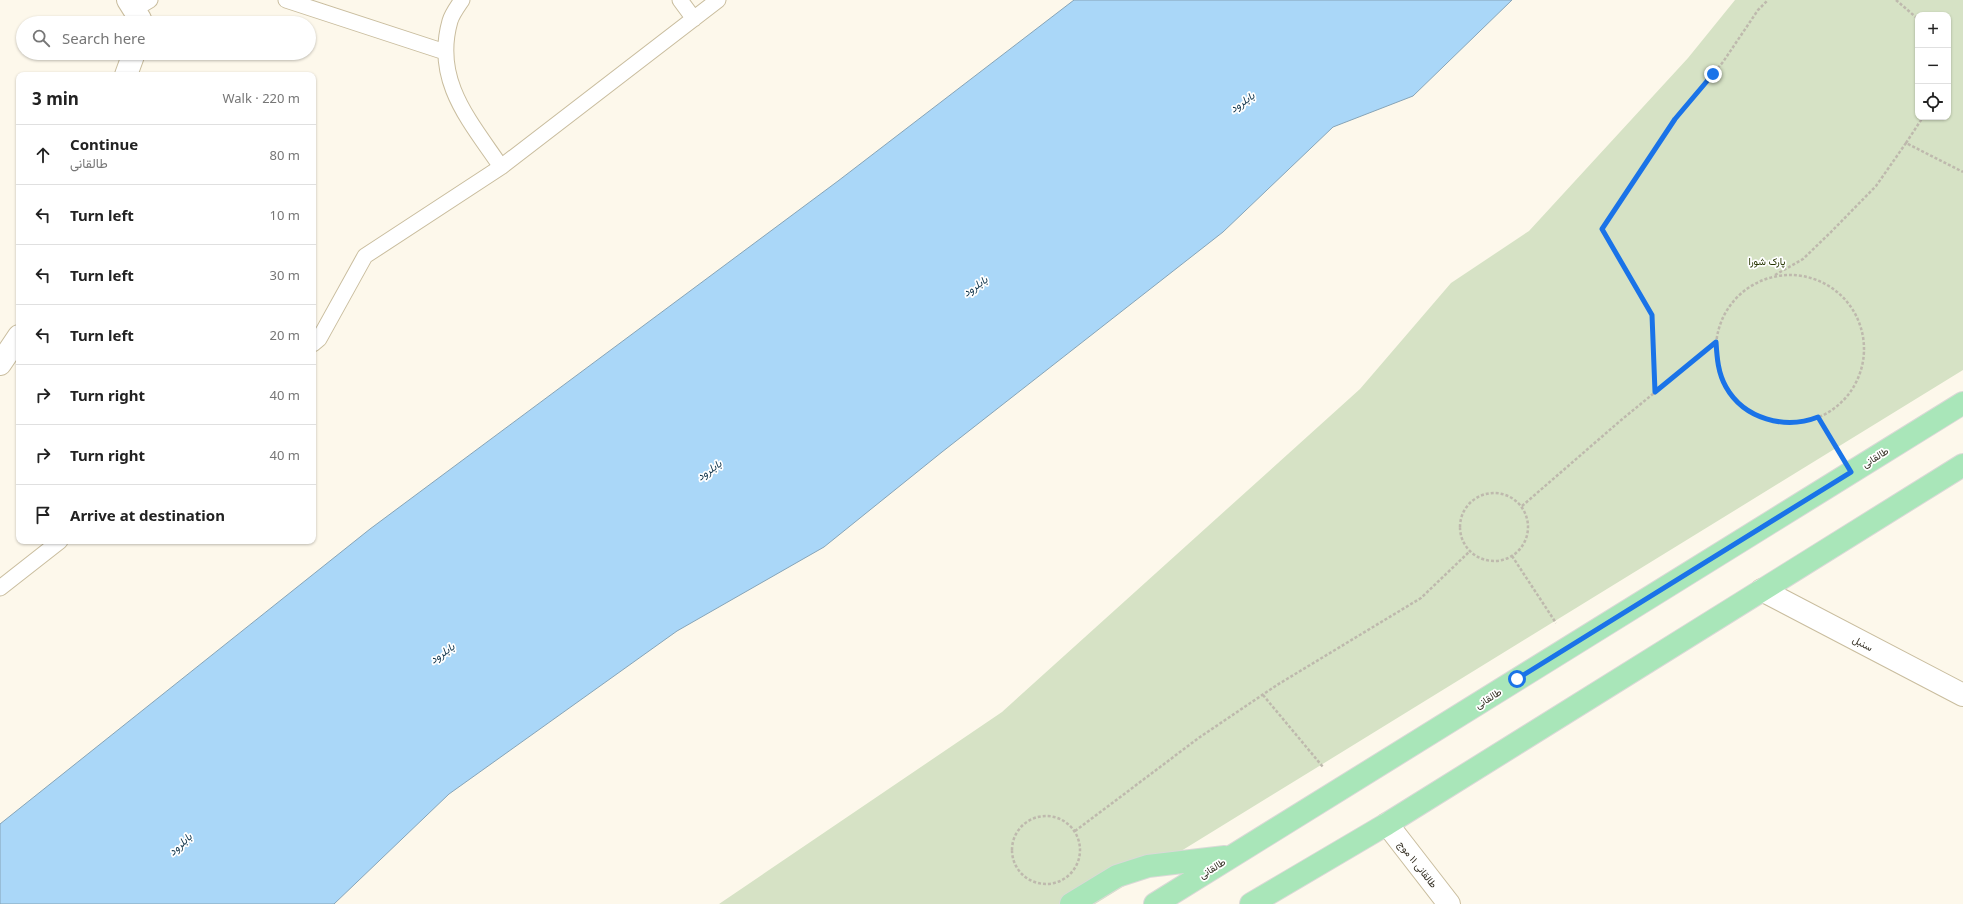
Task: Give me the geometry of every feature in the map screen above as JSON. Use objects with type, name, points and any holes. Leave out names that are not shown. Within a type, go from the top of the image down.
[{"type":"main road","name":"طالقانی","points":[[1155,904],[1963,403]]},
{"type":"main road","points":[[1251,904],[1387,824],[1963,465]]},
{"type":"main road","points":[[1071,904],[1117,876],[1148,866],[1232,856]]},
{"type":"street","points":[[127,72],[131,60]]},
{"type":"street","points":[[0,364],[16,340]]},
{"type":"street","name":"سنبل","points":[[1762,590],[1963,695]]},
{"type":"street","name":"طالقانی ۱۱ موج","points":[[1387,824],[1449,904]]},
{"type":"lane","points":[[286,0],[445,52]]},
{"type":"lane","points":[[462,0],[450,20],[445,52],[448,76],[458,101],[501,167]]},
{"type":"lane","points":[[680,0],[694,19]]},
{"type":"lane","points":[[316,342],[319,339],[365,256],[501,167],[718,0]]},
{"type":"lane","points":[[0,588],[56,544]]},
{"type":"path","points":[[1655,392],[1652,315],[1602,229],[1675,119],[1723,62],[1758,10],[1768,0]]},
{"type":"path","points":[[1896,0],[1915,16]]},
{"type":"path","points":[[1774,275],[1798,274],[1820,280],[1840,293],[1855,311],[1864,332],[1865,356],[1859,378],[1847,398],[1829,413],[1807,421],[1784,423],[1761,418],[1742,405],[1726,388],[1718,366],[1716,342],[1721,319],[1734,299],[1752,284],[1774,275],[1803,259],[1831,232],[1876,186],[1921,120]]},
{"type":"path","points":[[1906,143],[1963,172]]},
{"type":"path","points":[[1522,506],[1716,342]]},
{"type":"path","points":[[1818,417],[1851,472]]},
{"type":"path","points":[[1486,493],[1501,493],[1512,498],[1522,506],[1527,518],[1528,530],[1525,542],[1518,552],[1507,560],[1494,562],[1480,559],[1469,552],[1461,539],[1459,524],[1463,510],[1473,499],[1486,493]]},
{"type":"path","points":[[1075,831],[1200,737],[1263,695],[1421,598],[1469,552]]},
{"type":"path","points":[[1263,695],[1341,788]]},
{"type":"path","points":[[1038,816],[1053,816],[1064,820],[1075,831],[1079,840],[1080,853],[1077,865],[1070,875],[1059,882],[1045,885],[1032,882],[1020,874],[1013,862],[1011,847],[1015,833],[1025,822],[1038,816]]},
{"type":"green space","name":"پارک شورا","points":[[1735,0],[1963,0],[1963,370],[1095,904],[719,904],[1002,712],[1360,389],[1451,283],[1529,231],[1688,58]]},
{"type":"water","name":"بابلرود","points":[[1074,0],[1512,0],[1413,96],[1333,127],[1223,232],[942,452],[824,547],[677,631],[449,794],[334,904],[0,904],[0,824],[370,529],[838,181]]},
{"type":"route","points":[[1517,679],[1851,472],[1818,417],[1807,421],[1784,423],[1761,418],[1742,405],[1726,388],[1718,366],[1716,342],[1655,392],[1652,315],[1602,229],[1675,119],[1713,74]]}]
